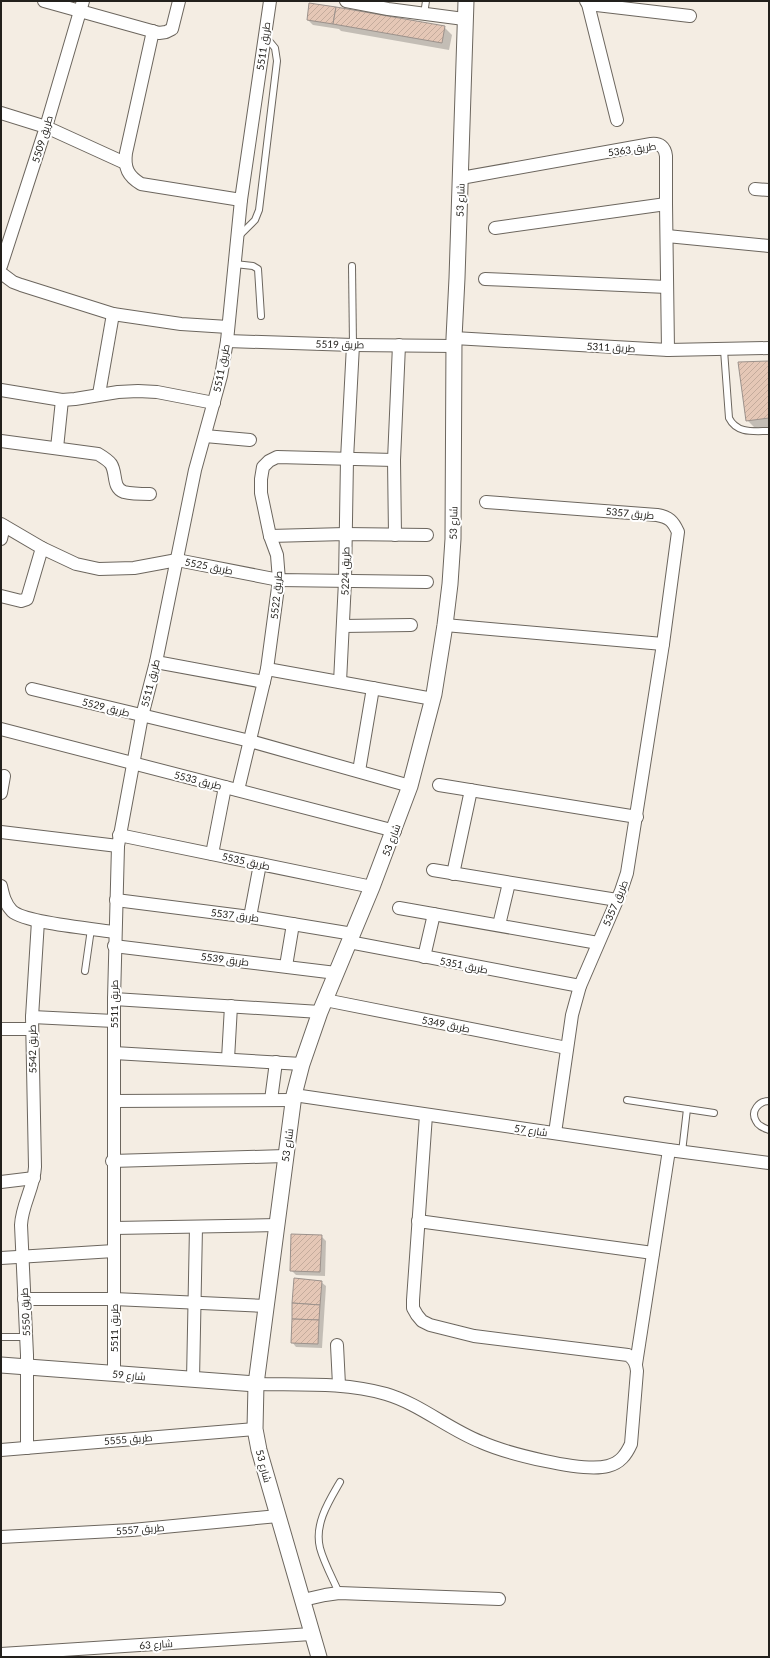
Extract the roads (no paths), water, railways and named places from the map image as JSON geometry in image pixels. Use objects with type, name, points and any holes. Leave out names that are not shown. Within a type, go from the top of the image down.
[{"type":"street","points":[[44,1],[81,6],[153,31],[166,32],[172,29],[179,1]]},
{"type":"street","name":"طريق 5511","points":[[114,1374],[114,1228],[112,1161],[114,1101],[114,946],[118,841],[142,716],[156,662],[195,470],[214,403],[227,341],[241,200],[270,1]]},
{"type":"street","points":[[346,1],[389,5],[424,14],[464,19]]},
{"type":"street","name":"شارع 53","points":[[319,1657],[259,1450],[255,1429],[256,1384],[294,1097],[302,1064],[322,1006],[395,831],[410,786],[433,699],[445,625],[453,539],[454,342],[464,19],[466,1]]},
{"type":"street","points":[[617,120],[587,3],[690,16]]},
{"type":"street","name":"طريق 5509","points":[[1,266],[46,127],[81,6]]},
{"type":"street","points":[[153,31],[129,138],[125,163],[128,172],[133,179],[141,184],[241,200]]},
{"type":"street","points":[[1,113],[46,127],[125,163]]},
{"type":"street","name":"طريق 5363","points":[[460,178],[657,143],[662,146],[666,150],[668,350]]},
{"type":"street","points":[[755,189],[769,190]]},
{"type":"street","points":[[495,228],[666,204]]},
{"type":"street","points":[[666,236],[769,246]]},
{"type":"street","points":[[1,273],[21,285],[113,314],[181,324],[228,327]]},
{"type":"street","points":[[485,279],[667,287]]},
{"type":"street","points":[[99,394],[113,314]]},
{"type":"street","name":"طريق 5519","points":[[227,341],[353,345],[400,345],[454,342]]},
{"type":"street","name":"طريق 5311","points":[[454,342],[668,350],[769,348]]},
{"type":"street","name":"طريق 5224","points":[[340,682],[345,581],[347,459],[353,345]]},
{"type":"street","points":[[395,535],[394,460],[400,345]]},
{"type":"street","points":[[1,390],[62,400],[81,399],[99,394],[138,391],[157,392],[214,403]]},
{"type":"street","points":[[57,448],[62,400]]},
{"type":"street","points":[[205,436],[250,440]]},
{"type":"street","points":[[1,441],[98,454],[111,464],[114,471],[116,485],[119,489],[124,492],[150,494]]},
{"type":"street","name":"طريق 5522","points":[[238,790],[267,669],[279,580],[277,555],[270,536],[262,493],[261,479],[263,467],[269,461],[277,457],[347,459]]},
{"type":"street","points":[[347,459],[394,460]]},
{"type":"street","name":"طريق 5357","points":[[486,502],[667,517],[674,523],[678,532],[663,644],[627,873],[580,986],[572,1015],[555,1133]]},
{"type":"street","points":[[1,539],[3,525]]},
{"type":"street","name":"طريق 5525","points":[[3,525],[42,548],[76,564],[99,569],[134,568],[176,560],[279,580],[427,582]]},
{"type":"street","points":[[270,536],[345,534],[427,535]]},
{"type":"street","points":[[1,596],[21,601],[28,599],[42,548]]},
{"type":"street","points":[[343,626],[411,625]]},
{"type":"street","points":[[445,625],[663,644]]},
{"type":"street","points":[[156,662],[264,682]]},
{"type":"street","points":[[267,669],[433,699]]},
{"type":"street","points":[[359,771],[374,688]]},
{"type":"street","name":"طريق 5529","points":[[32,689],[250,741],[410,786]]},
{"type":"street","name":"طريق 5533","points":[[1,729],[395,831]]},
{"type":"street","points":[[1,793],[4,776]]},
{"type":"street","points":[[439,785],[637,817]]},
{"type":"street","points":[[212,854],[225,787]]},
{"type":"street","points":[[453,874],[471,790]]},
{"type":"street","name":"طريق 5535","points":[[1,832],[118,841],[212,854],[372,887]]},
{"type":"street","points":[[250,917],[260,864]]},
{"type":"street","points":[[434,870],[617,900]]},
{"type":"street","points":[[499,926],[509,883]]},
{"type":"street","points":[[1,886],[3,896],[13,912],[21,916],[38,921],[115,932]]},
{"type":"street","name":"طريق 5537","points":[[116,900],[250,917],[293,924],[351,938]]},
{"type":"street","points":[[400,908],[598,943]]},
{"type":"street","points":[[424,957],[434,914]]},
{"type":"street","name":"طريق 5542","points":[[34,1178],[32,1023],[38,921]]},
{"type":"street","points":[[286,966],[293,924]]},
{"type":"street","name":"طريق 5351","points":[[351,938],[424,957],[580,986]]},
{"type":"street","name":"طريق 5539","points":[[114,946],[336,973]]},
{"type":"street","name":"طريق 5349","points":[[114,999],[231,1006],[322,1006],[567,1048]]},
{"type":"street","points":[[228,1059],[231,1006]]},
{"type":"street","points":[[1,1029],[32,1023],[114,1021]]},
{"type":"street","points":[[114,1053],[302,1064]]},
{"type":"street","points":[[271,1100],[276,1062]]},
{"type":"street","name":"شارع 57","points":[[114,1101],[271,1100],[294,1097],[769,1163]]},
{"type":"street","points":[[426,1115],[412,1300],[415,1312],[422,1321],[430,1325],[474,1336],[621,1353],[628,1355],[636,1364]]},
{"type":"street","points":[[256,1384],[339,1385],[370,1390],[405,1402],[480,1442],[507,1451],[563,1464],[591,1468],[608,1467],[618,1462],[626,1454],[632,1444],[637,1371],[636,1364],[669,1150]]},
{"type":"street","points":[[112,1161],[286,1156]]},
{"type":"street","points":[[1,1182],[34,1178]]},
{"type":"street","name":"طريق 5550","points":[[27,1448],[27,1367],[22,1256],[22,1213],[34,1178]]},
{"type":"street","points":[[418,1221],[653,1253]]},
{"type":"street","points":[[114,1228],[277,1225]]},
{"type":"street","points":[[192,1380],[196,1226]]},
{"type":"street","points":[[1,1258],[114,1252]]},
{"type":"street","points":[[24,1299],[114,1299],[267,1306]]},
{"type":"street","points":[[337,1345],[339,1385]]},
{"type":"street","name":"شارع 59","points":[[1,1365],[256,1384]]},
{"type":"street","name":"طريق 5555","points":[[1,1450],[255,1429]]},
{"type":"street","name":"طريق 5557","points":[[1,1537],[132,1530],[278,1516]]},
{"type":"street","points":[[303,1600],[324,1594],[339,1593],[499,1599]]},
{"type":"street","name":"شارع 63","points":[[1,1654],[312,1634]]},
{"type":"lane","points":[[424,14],[426,1]]},
{"type":"lane","points":[[237,237],[255,220],[259,210],[277,61],[275,48],[264,36]]},
{"type":"lane","points":[[235,264],[253,266],[258,269],[260,316]]},
{"type":"lane","points":[[352,266],[353,345]]},
{"type":"lane","points":[[724,350],[729,418],[732,424],[736,428],[742,430],[769,431]]},
{"type":"lane","points":[[85,971],[91,929]]},
{"type":"lane","points":[[627,1100],[714,1112]]},
{"type":"lane","points":[[769,1101],[761,1103],[757,1106],[754,1116],[759,1125],[769,1130]]},
{"type":"lane","points":[[682,1152],[687,1109]]},
{"type":"lane","points":[[1,1337],[26,1336]]},
{"type":"lane","points":[[339,1593],[320,1547],[320,1525],[326,1507],[340,1482]]}]
